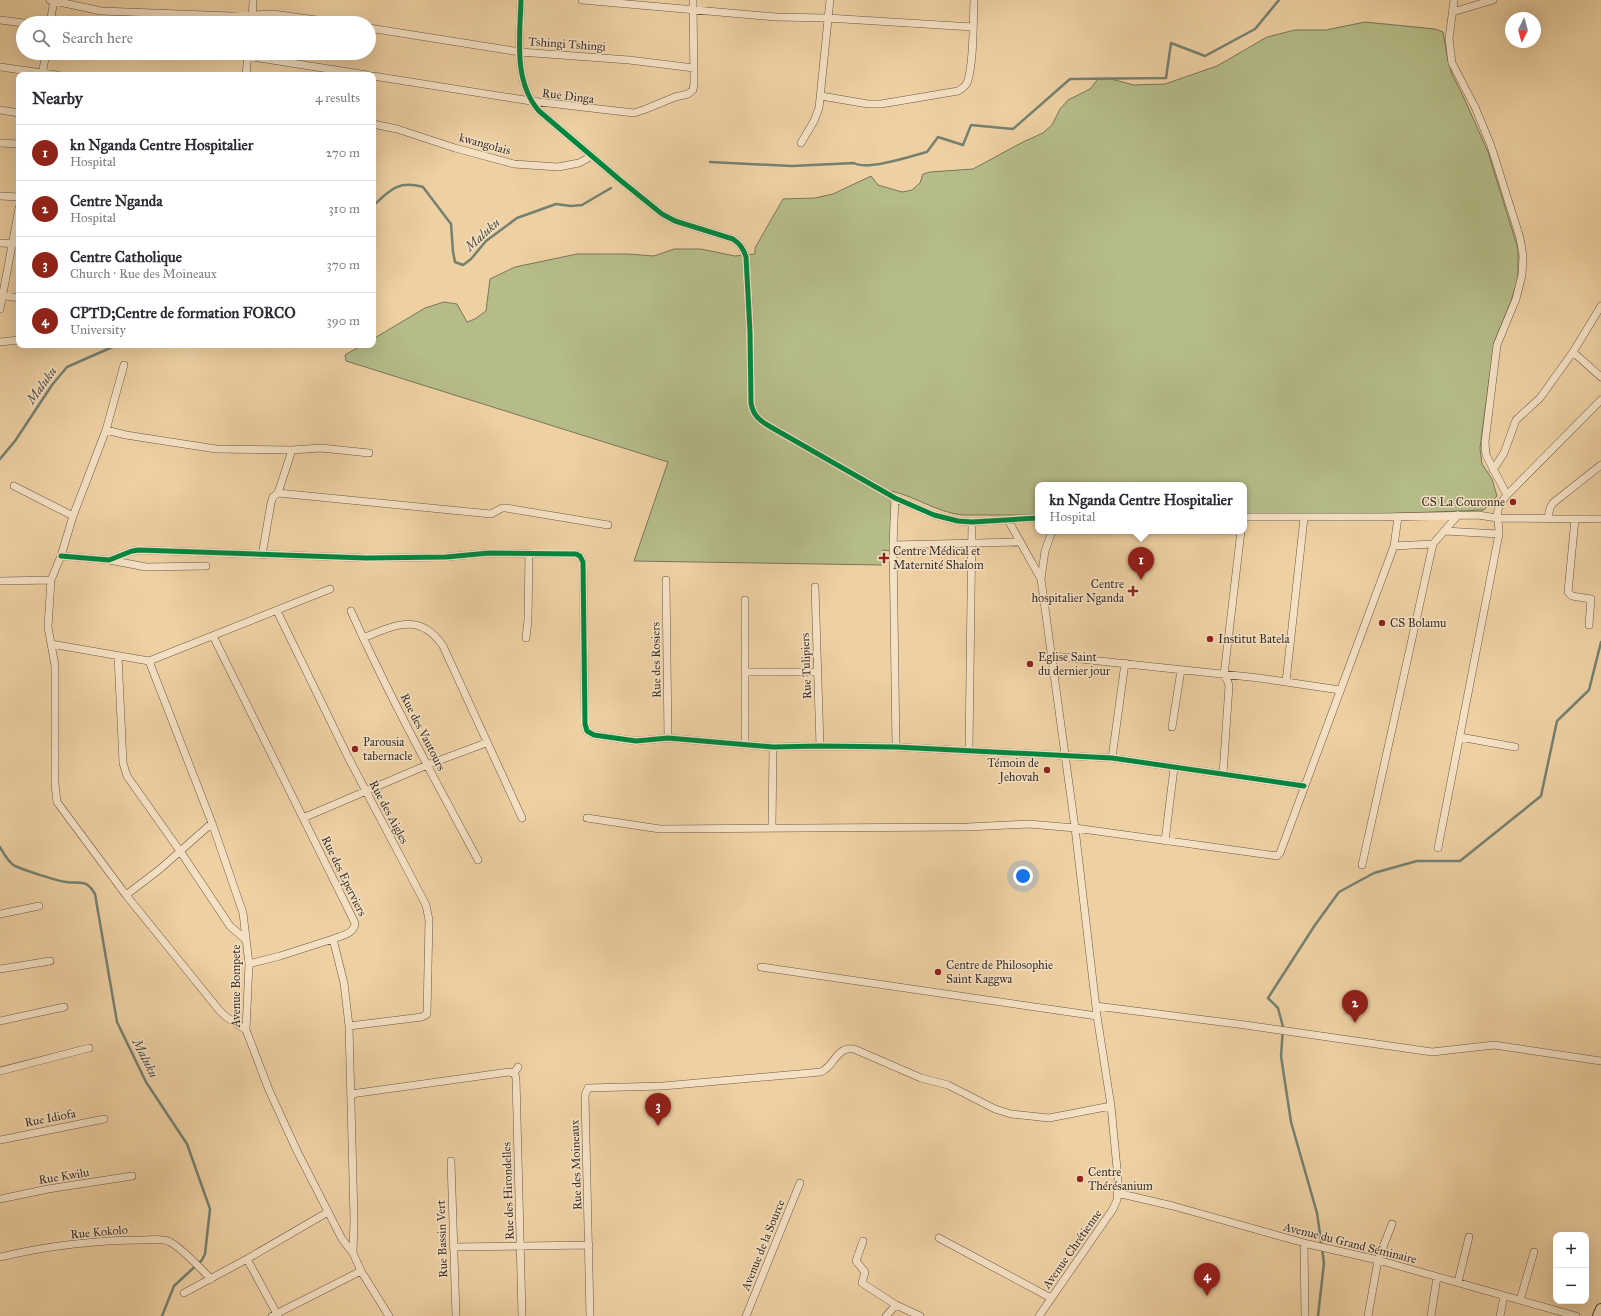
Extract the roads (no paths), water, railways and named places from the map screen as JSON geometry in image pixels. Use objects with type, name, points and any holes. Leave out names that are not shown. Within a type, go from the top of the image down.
[{"type":"street","points":[[51,16],[52,0],[101,11],[232,16],[273,14],[287,16]]},
{"type":"street","points":[[252,15],[253,0]]},
{"type":"street","points":[[521,0],[520,52],[523,80],[531,101],[551,122],[668,218],[727,236],[738,242],[744,249],[746,257],[750,332],[751,403],[752,410],[756,416],[769,426],[895,498],[934,515],[958,521],[972,522],[1035,518]]},
{"type":"street","points":[[582,0],[776,17],[827,18],[973,27]]},
{"type":"street","points":[[693,0],[694,68]]},
{"type":"street","points":[[801,143],[814,122],[821,96],[827,18],[830,0]]},
{"type":"street","points":[[821,96],[868,104],[881,104],[958,91],[967,84],[973,27],[974,0]]},
{"type":"street","points":[[1454,0],[1449,39],[1452,63],[1475,107],[1491,146],[1509,200],[1522,246],[1522,275],[1516,299],[1497,345],[1485,450],[1493,470],[1507,495]]},
{"type":"street","points":[[1453,12],[1493,0]]},
{"type":"street","points":[[0,20],[16,22]]},
{"type":"street","name":"Tshingi Tshingi","points":[[376,29],[520,52],[629,60],[694,68]]},
{"type":"street","points":[[42,72],[45,60]]},
{"type":"street","points":[[246,72],[247,60]]},
{"type":"street","points":[[282,60],[350,72]]},
{"type":"street","points":[[0,67],[30,72]]},
{"type":"street","name":"Rue Dinga","points":[[376,76],[531,101],[634,113],[675,97],[688,94],[693,90],[694,68]]},
{"type":"street","points":[[0,110],[16,113]]},
{"type":"street","name":"kwangolais","points":[[376,125],[397,129],[455,148],[514,164],[564,166],[579,163],[592,156]]},
{"type":"street","points":[[0,143],[16,144]]},
{"type":"street","points":[[0,196],[16,197]]},
{"type":"street","points":[[0,243],[16,244],[1,295],[0,308]]},
{"type":"street","points":[[1,295],[16,298]]},
{"type":"street","points":[[1493,470],[1504,453],[1516,420],[1540,398],[1573,352],[1601,306]]},
{"type":"street","points":[[0,342],[16,340]]},
{"type":"street","points":[[1573,352],[1601,378]]},
{"type":"street","points":[[124,365],[106,430],[73,516],[61,556],[51,580],[48,617],[49,636],[55,666],[55,793],[57,802],[126,895],[219,1010],[225,1016],[246,1030]]},
{"type":"street","points":[[1438,848],[1498,534],[1499,526],[1497,518],[1499,505],[1507,495],[1601,400]]},
{"type":"street","points":[[106,430],[207,448],[292,450],[321,448],[369,453]]},
{"type":"street","points":[[262,555],[271,503],[273,497],[278,493],[292,450]]},
{"type":"street","points":[[1548,518],[1550,508],[1553,503],[1601,465]]},
{"type":"street","points":[[14,486],[73,516]]},
{"type":"street","points":[[278,493],[492,514],[502,508],[506,508],[608,525]]},
{"type":"street","points":[[895,498],[893,545],[896,747]]},
{"type":"street","points":[[1362,865],[1433,544],[1458,515]]},
{"type":"street","points":[[1247,517],[1304,518],[1478,515],[1497,518],[1601,519]]},
{"type":"street","points":[[587,818],[660,829],[968,827],[1022,824],[1075,828],[1277,856],[1280,852],[1394,546],[1398,517]]},
{"type":"street","points":[[1286,682],[1304,518]]},
{"type":"street","points":[[1575,519],[1568,592],[1569,595],[1572,596],[1591,599],[1589,625]]},
{"type":"street","points":[[1008,520],[1041,579]]},
{"type":"street","points":[[969,750],[972,522]]},
{"type":"street","points":[[1444,531],[1498,534]]},
{"type":"street","points":[[1041,579],[1045,551],[1051,534]]},
{"type":"street","points":[[1223,774],[1229,686],[1224,675],[1241,534]]},
{"type":"street","points":[[893,545],[1019,542]]},
{"type":"street","points":[[1394,546],[1433,544]]},
{"type":"street","points":[[109,560],[132,551],[139,550],[366,558],[424,558],[489,553],[576,554],[582,558],[585,724],[586,731],[594,735],[636,741],[668,738],[772,747],[896,747],[1112,758],[1304,786]]},
{"type":"street","points":[[526,638],[528,620],[529,553]]},
{"type":"street","points":[[61,556],[109,560],[146,567],[206,566]]},
{"type":"street","name":"Avenue Chrétienne","points":[[1039,1316],[1107,1218],[1117,1200],[1118,1179],[1111,1106],[1097,1016],[1075,828],[1041,579]]},
{"type":"street","points":[[1,580],[51,580]]},
{"type":"street","name":"Rue des Rosiers","points":[[666,580],[668,738]]},
{"type":"street","name":"Rue Tulipiers","points":[[815,587],[820,746]]},
{"type":"street","points":[[51,644],[149,662],[330,589]]},
{"type":"street","points":[[745,600],[745,745]]},
{"type":"street","name":"Rue des Aigles","points":[[277,611],[366,792],[428,911],[427,1012],[425,1016],[349,1026]]},
{"type":"street","name":"Rue des Vautours","points":[[351,611],[427,765],[478,860]]},
{"type":"street","points":[[363,638],[392,626],[403,624],[416,625],[427,629],[436,635],[443,646],[486,743],[522,818]]},
{"type":"street","name":"Rue des Eperviers","points":[[213,636],[355,923],[355,928],[352,932],[333,939]]},
{"type":"street","points":[[118,656],[124,769],[127,776],[180,851],[230,926],[246,940]]},
{"type":"street","points":[[1052,656],[1286,682],[1340,690]]},
{"type":"street","name":"Avenue Bompete","points":[[149,662],[212,823],[243,914],[249,964],[246,1030],[269,1090],[297,1151],[345,1244],[353,1253],[361,1271],[389,1316]]},
{"type":"street","points":[[1112,758],[1125,663]]},
{"type":"street","points":[[1172,727],[1181,670]]},
{"type":"street","points":[[745,672],[817,672]]},
{"type":"street","points":[[1460,737],[1515,746]]},
{"type":"street","points":[[303,818],[427,765],[486,743]]},
{"type":"street","points":[[772,747],[772,828]]},
{"type":"street","points":[[1165,841],[1174,768]]},
{"type":"street","points":[[126,895],[160,869],[212,823]]},
{"type":"street","points":[[0,914],[39,906]]},
{"type":"street","points":[[249,964],[333,939],[344,983],[349,1026],[354,1219],[353,1253]]},
{"type":"street","points":[[0,969],[50,961]]},
{"type":"street","points":[[761,967],[1097,1016]]},
{"type":"street","points":[[1096,1006],[1432,1052],[1494,1045],[1601,1061]]},
{"type":"street","points":[[0,1021],[64,1007]]},
{"type":"street","points":[[0,1071],[89,1048]]},
{"type":"street","name":"Rue des Moineaux","points":[[590,1316],[585,1095],[588,1088],[663,1086],[821,1072],[826,1069],[842,1050],[848,1048],[854,1049],[921,1078],[948,1085],[995,1109],[1011,1114],[1025,1117],[1049,1118],[1111,1106]]},
{"type":"street","name":"Rue des Hirondelles","points":[[351,1094],[516,1070],[522,1316]]},
{"type":"street","name":"Rue Idiofa","points":[[0,1140],[104,1119]]},
{"type":"street","name":"Rue Bassin Vert","points":[[451,1161],[456,1316]]},
{"type":"street","name":"Rue Kwilu","points":[[0,1199],[42,1190],[132,1176]]},
{"type":"street","name":"Avenue de la Source","points":[[746,1316],[800,1183]]},
{"type":"street","name":"Avenue du Grand Séminaire","points":[[1117,1193],[1173,1206],[1306,1243],[1378,1260],[1576,1316]]},
{"type":"street","points":[[184,1294],[328,1212]]},
{"type":"street","points":[[1368,1316],[1378,1260],[1392,1224]]},
{"type":"street","points":[[1458,1282],[1469,1237]]},
{"type":"street","points":[[939,1238],[1051,1298]]},
{"type":"street","name":"Rue Kokolo","points":[[0,1257],[22,1252],[104,1240],[160,1240],[170,1242],[211,1279]]},
{"type":"street","points":[[863,1241],[856,1259],[856,1263],[865,1272],[862,1283],[896,1304],[920,1316]]},
{"type":"street","points":[[1305,1316],[1306,1243]]},
{"type":"street","points":[[454,1246],[589,1245]]},
{"type":"street","points":[[1520,1300],[1534,1252]]},
{"type":"street","points":[[247,1259],[276,1315],[361,1271]]},
{"type":"street","points":[[1431,1316],[1437,1277]]},
{"type":"street","points":[[1500,1316],[1504,1296]]},
{"type":"street","points":[[886,1316],[896,1304]]},
{"type":"street","points":[[1598,1316],[1601,1310]]},
{"type":"waterway","points":[[710,162],[792,166],[854,163],[869,165],[890,162],[927,152],[938,137],[963,145],[971,125],[1013,129],[1070,79],[1166,78],[1171,43],[1205,56],[1255,29],[1279,0]]},
{"type":"waterway","name":"Maluku","points":[[376,203],[384,195],[395,188],[407,185],[423,187],[451,224],[455,262],[463,265],[471,259],[486,241],[517,218],[556,204],[571,206],[582,205],[611,188]]},
{"type":"waterway","name":"Maluku","points":[[0,459],[15,441],[52,385],[67,367],[110,348]]},
{"type":"waterway","points":[[1318,1316],[1324,1263],[1317,1213],[1291,1122],[1281,1056],[1283,1027],[1278,1008],[1268,998],[1315,925],[1339,892],[1374,873],[1417,861],[1460,861],[1541,796],[1557,721],[1589,690],[1601,642]]},
{"type":"waterway","name":"Maluku","points":[[0,847],[8,860],[15,866],[56,880],[86,884],[95,894],[117,1022],[146,1082],[187,1144],[210,1209],[205,1254],[202,1260],[174,1286],[162,1316]]},
{"type":"place","name":"CS La Couronne","points":[[1513,502]]},
{"type":"place","name":"Centre Médical et Maternité Shalom","points":[[884,558]]},
{"type":"place","name":"kn Nganda Centre Hospitalier","points":[[1141,580]]},
{"type":"place","name":"Centre hospitalier Nganda","points":[[1133,591]]},
{"type":"place","name":"CS Bolamu","points":[[1382,623]]},
{"type":"place","name":"Institut Batela","points":[[1210,639]]},
{"type":"place","name":"Eglise Saint du dernier jour","points":[[1030,664]]},
{"type":"place","name":"Parousia tabernacle","points":[[355,749]]},
{"type":"place","name":"Témoin de Jehovah","points":[[1047,770]]},
{"type":"place","name":"Centre de Philosophie Saint Kaggwa","points":[[938,972]]},
{"type":"place","name":"Centre Nganda","points":[[1355,1023]]},
{"type":"place","name":"Centre Catholique","points":[[658,1126]]},
{"type":"place","name":"Centre Thérésanium","points":[[1080,1179]]},
{"type":"place","name":"CPTD;Centre de formation FORCO","points":[[1207,1296]]}]
